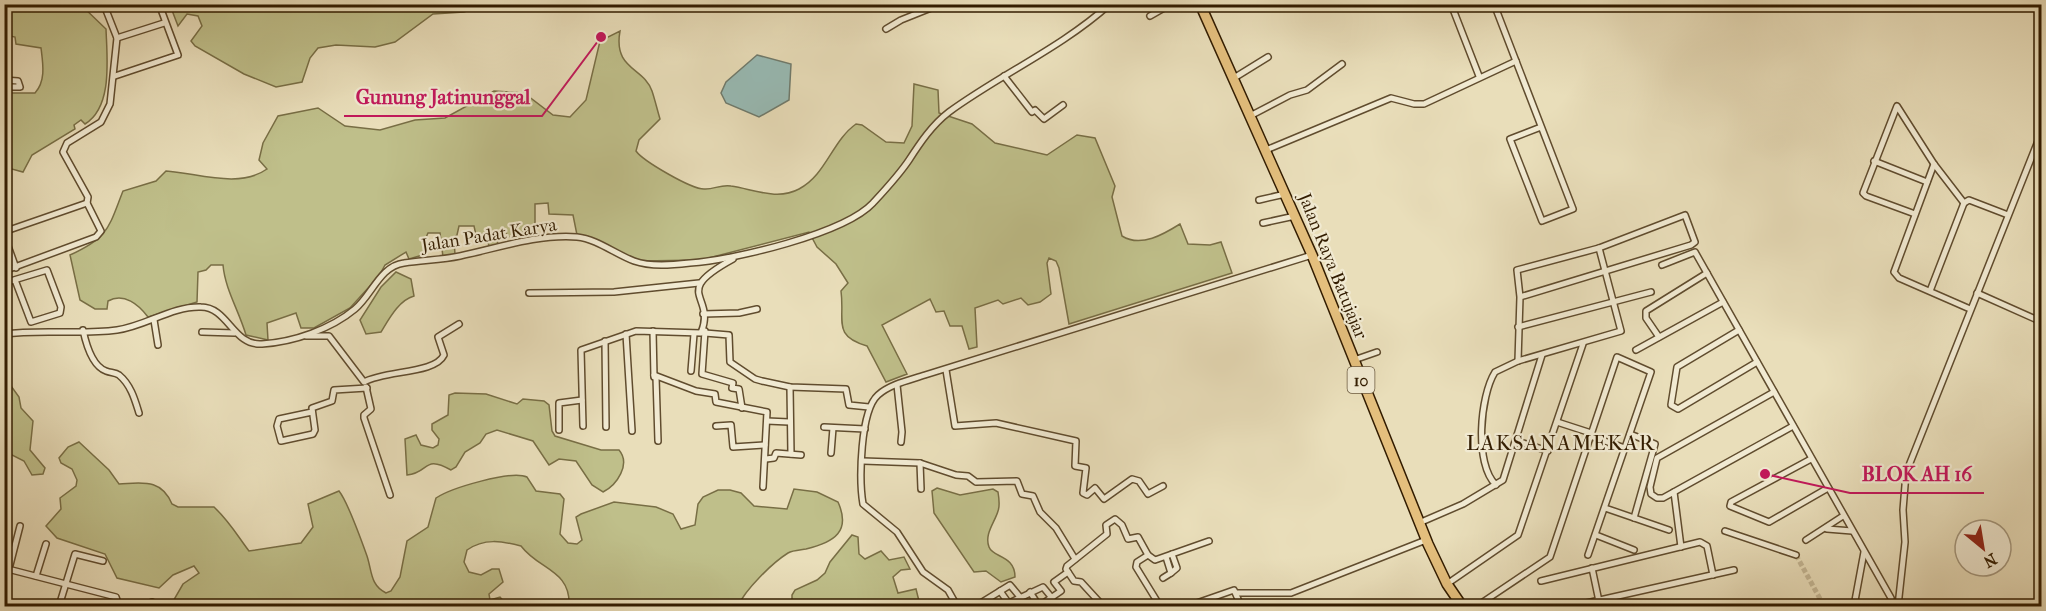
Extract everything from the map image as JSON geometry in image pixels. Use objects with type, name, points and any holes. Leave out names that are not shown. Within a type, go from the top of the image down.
[{"type":"highway","name":"Jalan Raya Batujajar","points":[[1200,4],[1312,255],[1426,540],[1447,584],[1462,606]]},
{"type":"street","points":[[4,271],[100,234],[102,228],[87,203],[88,197],[63,152],[67,143],[101,122],[110,104],[115,76],[117,38],[106,10],[109,4]]},
{"type":"street","points":[[115,76],[178,55],[164,23],[159,4]]},
{"type":"street","points":[[886,29],[901,20],[941,4]]},
{"type":"street","name":"Jalan Padat Karya","points":[[4,334],[39,330],[115,330],[183,310],[204,307],[220,316],[247,343],[253,344],[298,336],[324,328],[353,310],[384,273],[402,263],[429,261],[518,242],[570,237],[591,241],[638,262],[691,263],[737,256],[798,240],[862,212],[900,172],[934,125],[950,111],[1074,34],[1110,4]]},
{"type":"street","points":[[1150,15],[1171,4]]},
{"type":"street","points":[[1451,4],[1479,76]]},
{"type":"street","points":[[1494,4],[1573,209],[1542,221],[1510,139],[1540,127]]},
{"type":"street","points":[[117,38],[164,23]]},
{"type":"street","points":[[1234,78],[1268,57]]},
{"type":"street","points":[[1266,150],[1391,98],[1424,104],[1479,76],[1516,61]]},
{"type":"street","points":[[1250,116],[1313,87],[1342,64]]},
{"type":"street","points":[[1004,76],[1032,112],[1035,110],[1044,119],[1063,105]]},
{"type":"street","points":[[4,80],[18,81],[20,87],[4,87]]},
{"type":"street","points":[[1915,214],[1864,195],[1863,189],[1898,106],[1934,164],[1964,203]]},
{"type":"street","points":[[1898,606],[1905,542],[1903,510],[1906,473],[2042,131]]},
{"type":"street","points":[[1874,161],[1928,182]]},
{"type":"street","points":[[1934,164],[1894,272],[1899,278],[1970,309]]},
{"type":"street","points":[[1258,200],[1285,194]]},
{"type":"street","points":[[1930,291],[1964,203],[1969,200],[2008,215]]},
{"type":"street","points":[[16,268],[4,234],[9,230],[87,203]]},
{"type":"street","points":[[1518,361],[1520,297],[1517,270],[1599,248],[1685,215],[1695,242],[1606,272],[1520,297]]},
{"type":"street","points":[[1263,223],[1295,216]]},
{"type":"street","points":[[1496,485],[1488,476],[1482,449],[1485,405],[1493,374],[1518,361],[1583,344],[1621,331],[1599,248]]},
{"type":"street","points":[[1662,264],[1694,251],[1891,598]]},
{"type":"street","points":[[957,606],[948,590],[923,572],[897,532],[864,506],[861,489],[865,429],[869,407],[878,395],[897,385],[1312,255]]},
{"type":"street","points":[[529,293],[614,292],[699,283],[711,272],[737,256]]},
{"type":"street","points":[[4,283],[47,270],[61,307],[60,313],[32,322],[15,280]]},
{"type":"street","points":[[1659,337],[1646,318],[1646,311],[1707,273]]},
{"type":"street","points":[[699,283],[698,292],[705,333],[702,374],[733,383],[732,388],[739,389],[742,408]]},
{"type":"street","points":[[1518,327],[1651,292]]},
{"type":"street","points":[[1977,293],[2042,322]]},
{"type":"street","points":[[1636,350],[1723,302]]},
{"type":"street","points":[[703,314],[739,313],[757,309]]},
{"type":"street","points":[[154,320],[158,345]]},
{"type":"street","points":[[583,426],[581,350],[626,334],[653,331],[694,334],[702,332],[704,323]]},
{"type":"street","points":[[312,412],[279,419],[277,426],[281,441],[313,434],[315,430],[312,412],[314,407],[332,401],[334,390],[366,385],[382,374],[435,366],[444,355],[438,337],[459,324]]},
{"type":"street","points":[[83,330],[86,344],[96,363],[103,370],[120,376],[132,393],[139,413]]},
{"type":"street","points":[[1739,330],[1677,367],[1671,405],[1678,409],[1757,362]]},
{"type":"street","points":[[653,331],[658,441]]},
{"type":"street","points":[[202,332],[235,333]]},
{"type":"street","points":[[705,333],[729,335],[730,362],[755,380],[790,387],[846,389],[850,406],[869,407]]},
{"type":"street","points":[[626,334],[632,431]]},
{"type":"street","points":[[691,371],[694,334]]},
{"type":"street","points":[[298,336],[328,336],[366,385],[370,409],[364,418],[390,495]]},
{"type":"street","points":[[604,341],[606,427]]},
{"type":"street","points":[[1447,584],[1517,536],[1583,344]]},
{"type":"street","points":[[1354,360],[1377,352]]},
{"type":"street","points":[[1419,523],[1503,480],[1542,355]]},
{"type":"street","points":[[1476,606],[1550,557],[1617,357],[1651,372],[1588,555]]},
{"type":"street","points":[[946,370],[954,426],[996,423],[1014,429],[1076,441],[1075,466],[1086,468],[1083,493],[1087,495],[1095,488],[1104,499],[1132,479],[1139,481],[1148,494],[1163,486]]},
{"type":"street","points":[[654,393],[655,376]]},
{"type":"street","points":[[655,376],[715,394],[716,402],[767,412],[763,487]]},
{"type":"street","points":[[897,385],[901,442]]},
{"type":"street","points":[[790,387],[791,454]]},
{"type":"street","points":[[1774,392],[1657,458],[1650,487],[1651,494],[1661,499],[1793,426]]},
{"type":"street","points":[[559,430],[559,403],[582,400]]},
{"type":"street","points":[[767,421],[789,422]]},
{"type":"street","points":[[1557,422],[1625,448]]},
{"type":"street","points":[[716,426],[730,425],[733,447],[765,445]]},
{"type":"street","points":[[824,427],[865,429]]},
{"type":"street","points":[[831,453],[833,428]]},
{"type":"street","points":[[1630,434],[1655,444],[1634,518]]},
{"type":"street","points":[[1517,441],[1548,450]]},
{"type":"street","points":[[765,459],[774,458],[776,453],[801,455]]},
{"type":"street","points":[[1811,459],[1731,502],[1730,506],[1769,522],[1828,488]]},
{"type":"street","points":[[863,461],[920,463],[956,475],[968,476],[972,482],[1017,480],[1022,494],[1033,496],[1046,519],[1056,528],[1074,559]]},
{"type":"street","points":[[920,463],[921,489]]},
{"type":"street","points":[[1674,492],[1681,547]]},
{"type":"street","points":[[1605,508],[1670,530]]},
{"type":"street","points":[[1806,540],[1827,529],[1843,516]]},
{"type":"street","points":[[1103,606],[1081,582],[1074,581],[1066,567],[1107,534],[1107,524],[1115,519],[1122,525],[1128,539],[1138,537],[1148,555],[1155,561],[1209,541]]},
{"type":"street","points":[[20,526],[7,569],[116,597],[119,606]]},
{"type":"street","points":[[1827,529],[1852,531]]},
{"type":"street","points":[[1725,531],[1796,555]]},
{"type":"street","points":[[1596,535],[1634,550]]},
{"type":"street","points":[[1188,606],[1233,590],[1236,593],[1291,593],[1426,540]]},
{"type":"street","points":[[1541,580],[1700,542],[1706,544],[1713,574]]},
{"type":"street","points":[[36,576],[46,544]]},
{"type":"street","points":[[1854,606],[1864,552]]},
{"type":"street","points":[[59,606],[75,554],[104,561]]},
{"type":"street","points":[[1148,555],[1137,562],[1136,567],[1160,606]]},
{"type":"street","points":[[1163,578],[1171,573],[1169,555]]},
{"type":"street","points":[[1592,568],[1600,606]]},
{"type":"street","points":[[1573,606],[1734,570]]},
{"type":"street","points":[[1030,592],[1039,606],[1061,591],[1054,582],[1068,572]]},
{"type":"street","points":[[976,606],[1010,585],[1020,597]]},
{"type":"street","points":[[1000,591],[1010,605],[1020,597],[1044,587],[1052,598]]},
{"type":"street","points":[[1236,593],[1241,606]]},
{"type":"street","points":[[4,602],[23,606]]},
{"type":"street","points":[[1712,606],[1721,606]]},
{"type":"green space","points":[[5,4],[81,5],[106,29],[107,67],[104,94],[94,116],[85,124],[81,120],[74,125],[75,129],[32,155],[23,172],[12,169],[5,175],[5,93],[35,93],[41,83],[43,66],[41,48],[16,44],[15,37],[6,35]]},
{"type":"green space","points":[[170,4],[485,5],[464,12],[433,14],[395,42],[375,47],[336,45],[318,48],[310,58],[302,82],[276,87],[244,74],[195,46],[191,41],[202,26],[198,16],[187,14],[178,26]]},
{"type":"green space","points":[[620,31],[621,53],[630,67],[648,83],[660,119],[639,140],[636,151],[657,167],[698,188],[711,189],[727,186],[774,194],[799,189],[816,175],[841,139],[856,124],[862,125],[886,142],[904,143],[912,126],[914,84],[938,90],[939,113],[972,124],[995,143],[1047,155],[1077,135],[1095,138],[1115,186],[1112,197],[1122,236],[1137,241],[1144,240],[1160,235],[1180,224],[1188,244],[1210,245],[1221,242],[1232,273],[1069,324],[1059,268],[1056,261],[1049,258],[1047,263],[1051,294],[1040,302],[1028,305],[1021,298],[1003,304],[998,300],[975,308],[977,347],[969,349],[962,326],[950,326],[944,311],[936,312],[930,299],[882,325],[907,374],[886,382],[867,346],[856,342],[844,332],[841,291],[848,283],[836,264],[817,247],[809,232],[701,260],[641,261],[577,235],[573,215],[549,214],[548,203],[535,204],[535,227],[524,229],[522,234],[508,237],[505,230],[496,232],[498,245],[490,247],[483,234],[476,235],[474,226],[459,226],[457,235],[454,237],[455,255],[443,257],[440,233],[428,233],[424,242],[426,254],[409,259],[406,252],[385,265],[379,276],[350,308],[314,328],[301,328],[296,313],[267,323],[268,340],[246,335],[226,283],[223,265],[211,265],[206,270],[198,272],[197,302],[148,317],[136,304],[125,299],[108,301],[107,309],[95,309],[80,300],[70,255],[93,243],[106,230],[123,191],[156,181],[166,171],[231,179],[256,175],[267,169],[259,160],[263,143],[278,116],[318,108],[345,126],[380,130],[415,120],[445,118],[494,91],[524,93],[553,115],[570,117],[586,100],[600,41]]},
{"type":"green space","points":[[396,272],[411,279],[414,296],[399,306],[381,332],[366,334],[360,320],[381,287]]},
{"type":"green space","points":[[4,371],[9,374],[6,379],[19,397],[21,408],[33,421],[30,450],[45,468],[43,474],[32,475],[24,461],[8,453],[5,446]]},
{"type":"green space","points":[[455,393],[486,394],[517,404],[523,399],[544,401],[549,405],[552,431],[555,436],[601,450],[619,450],[624,461],[621,474],[603,492],[592,485],[576,461],[559,459],[549,465],[533,441],[497,430],[486,434],[480,443],[465,452],[456,467],[451,470],[431,464],[414,474],[407,475],[405,439],[416,435],[421,445],[433,448],[438,445],[439,439],[432,430],[432,424],[448,415],[449,395]]},
{"type":"green space","points":[[79,442],[109,470],[119,484],[143,483],[156,486],[168,496],[172,504],[178,507],[214,507],[249,551],[301,543],[313,527],[308,504],[339,491],[358,532],[374,582],[386,593],[391,591],[400,577],[407,541],[428,527],[436,498],[467,485],[495,478],[519,475],[527,477],[536,491],[560,494],[564,499],[560,534],[568,543],[577,544],[582,540],[576,517],[614,502],[656,507],[673,514],[681,529],[695,525],[698,504],[703,497],[718,490],[741,493],[754,506],[787,509],[794,489],[817,492],[838,502],[843,521],[838,534],[832,539],[816,546],[790,552],[774,563],[753,585],[738,606],[569,606],[565,585],[521,546],[487,542],[467,550],[464,562],[469,572],[481,575],[492,569],[499,569],[503,582],[489,594],[490,600],[500,597],[508,606],[173,606],[172,603],[183,584],[199,573],[194,566],[173,575],[159,588],[117,578],[105,554],[57,538],[46,526],[61,509],[60,498],[76,486],[77,480],[72,469],[61,463],[59,458],[68,447]]},
{"type":"green space","points":[[937,488],[960,495],[993,489],[998,492],[999,509],[989,533],[989,547],[991,551],[1008,561],[1014,570],[1015,577],[1001,582],[986,571],[974,572],[934,513],[932,491]]},
{"type":"green space","points":[[852,535],[858,537],[859,554],[865,559],[881,551],[889,560],[904,557],[910,569],[901,570],[893,577],[898,593],[916,589],[919,601],[911,606],[792,606],[792,595],[795,590],[817,580],[825,573],[830,562]]},
{"type":"water","points":[[757,55],[791,64],[789,100],[759,117],[726,103],[721,93],[726,82]]},
{"type":"tunnel","points":[[1796,555],[1824,606]]},
{"type":"place","name":"Gunung Jatinunggal","points":[[601,37]]},
{"type":"place","name":"BLOK AH 16","points":[[1765,474]]},
{"type":"district","name":"LAKSANAMEKAR","points":[[1561,443]]}]
